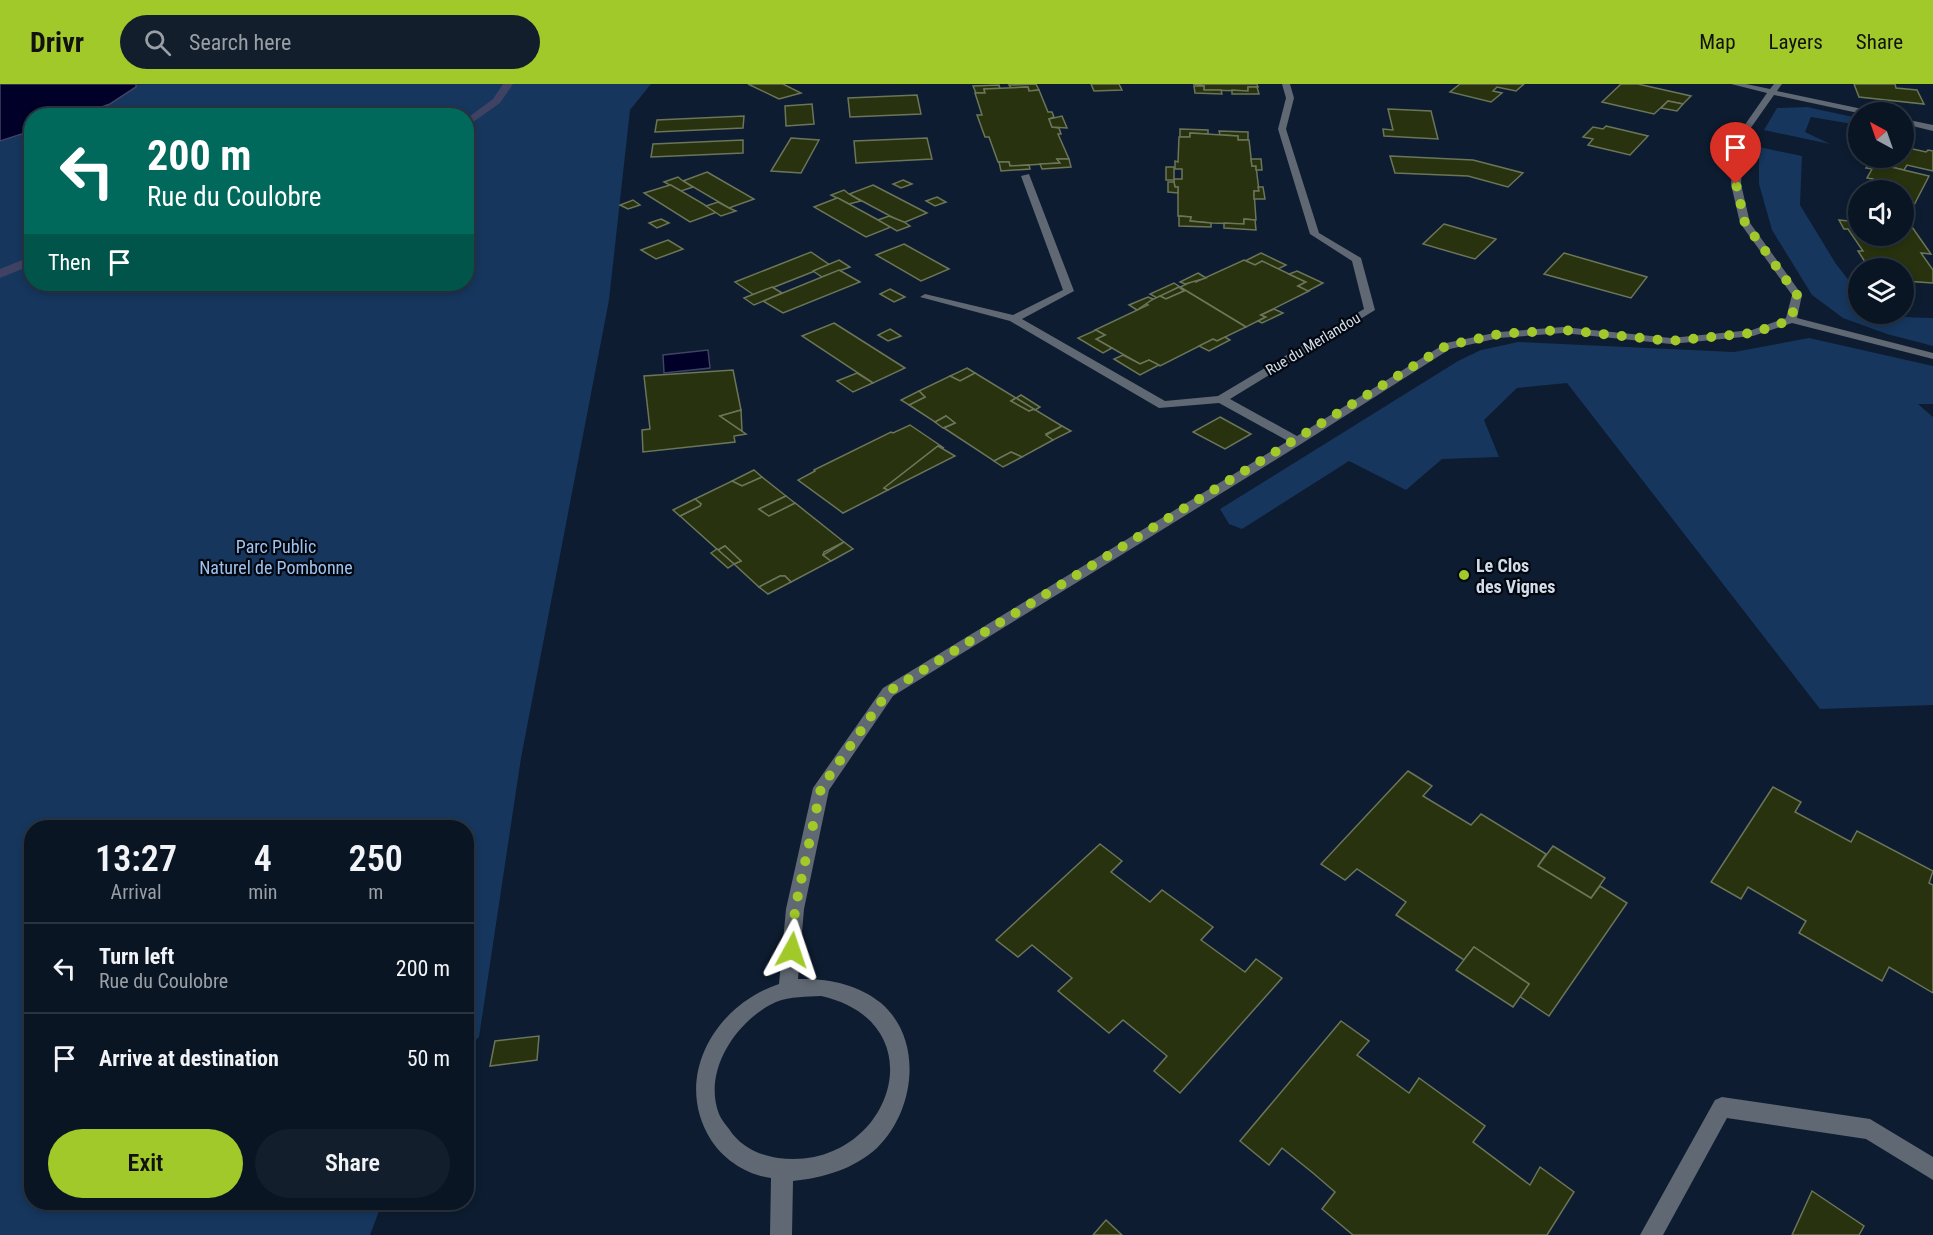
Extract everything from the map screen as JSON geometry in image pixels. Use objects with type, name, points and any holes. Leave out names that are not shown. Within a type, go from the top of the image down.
[{"type":"street","name":"Rue du Merlandou","points":[[925,297],[1014,319],[1163,405],[1221,399],[1370,310],[1356,260],[1315,234],[1282,129],[1290,98],[1286,84]]},
{"type":"street","points":[[1735,84],[1775,88],[1848,108]]},
{"type":"street","points":[[1775,88],[1758,108],[1739,139],[1736,184],[1745,223],[1797,295],[1791,320]]},
{"type":"street","points":[[1914,124],[1933,128]]},
{"type":"street","points":[[1014,319],[1069,291],[1026,176]]},
{"type":"street","points":[[788,990],[795,909],[821,788],[888,692],[1297,441],[1446,346],[1499,334],[1563,330],[1671,341],[1753,333],[1791,320],[1933,356]]},
{"type":"street","points":[[1221,399],[1297,441]]},
{"type":"street","points":[[821,987],[849,994],[873,1008],[890,1029],[900,1054],[900,1082],[892,1111],[874,1137],[849,1157],[818,1169],[782,1172],[749,1162],[723,1142],[708,1114],[705,1082],[714,1050],[732,1022],[759,1002],[788,990],[821,987]]},
{"type":"street","points":[[1651,1235],[1722,1107],[1870,1129],[1933,1170]]},
{"type":"street","points":[[781,1235],[782,1172]]},
{"type":"green space","name":"Parc Public Naturel de Pombonne","points":[[0,84],[651,84],[630,110],[609,300],[521,758],[479,1037],[474,1042],[474,820],[24,820],[24,1210],[379,1210],[370,1235],[0,1235]]},
{"type":"green space","points":[[1807,107],[1848,116],[1848,123],[1811,117],[1805,132],[1830,144],[1764,130],[1777,108]]},
{"type":"green space","points":[[1759,147],[1802,156],[1800,205],[1848,279],[1848,320],[1812,295],[1772,230],[1759,184]]},
{"type":"green space","points":[[1914,317],[1933,318],[1933,346],[1860,324],[1914,324]]},
{"type":"green space","points":[[1809,338],[1933,366],[1933,404],[1918,404],[1933,417],[1933,705],[1820,709],[1567,383],[1517,388],[1484,420],[1499,457],[1442,459],[1406,490],[1349,461],[1242,529],[1229,524],[1220,509],[1458,361],[1481,350],[1518,342],[1734,352]]},
{"type":"shaded area","points":[[0,84],[136,84],[136,87],[110,104],[99,108],[24,108],[24,133],[0,141]]},
{"type":"shaded area","points":[[708,350],[710,368],[664,373],[663,355]]},
{"type":"building","points":[[748,84],[783,84],[801,93],[779,99]]},
{"type":"building","points":[[1036,84],[1039,90],[1029,91],[1028,87],[1011,88],[1009,85]]},
{"type":"building","points":[[1091,84],[1119,84],[1122,90],[1094,91]]},
{"type":"building","points":[[1193,84],[1257,84],[1258,87],[1248,87],[1248,91],[1204,90],[1204,86]]},
{"type":"building","points":[[1460,84],[1524,84],[1516,91],[1497,87],[1493,91],[1502,93],[1491,102],[1450,92]]},
{"type":"building","points":[[1621,84],[1638,84],[1691,96],[1683,104],[1668,101],[1654,114],[1602,102]]},
{"type":"building","points":[[1854,84],[1895,84],[1896,88],[1917,90],[1924,104],[1914,102],[1859,97]]},
{"type":"building","points":[[999,85],[1000,89],[984,89],[985,93],[976,93],[973,86]]},
{"type":"building","points":[[1194,86],[1204,86],[1204,90],[1221,90],[1222,94],[1195,93]]},
{"type":"building","points":[[1028,87],[1029,91],[1039,90],[1048,112],[1052,112],[1054,117],[1049,119],[1052,127],[1059,128],[1061,134],[1058,134],[1069,159],[1057,159],[1060,163],[1010,166],[1009,162],[998,162],[989,137],[985,137],[977,115],[982,115],[975,93],[985,93],[984,89]]},
{"type":"building","points":[[1248,87],[1257,87],[1259,94],[1232,94],[1232,90],[1248,91]]},
{"type":"building","points":[[917,95],[921,114],[850,117],[848,98]]},
{"type":"building","points":[[1668,101],[1683,104],[1677,111],[1661,108]]},
{"type":"building","points":[[812,104],[814,124],[786,126],[785,106]]},
{"type":"building","points":[[1388,109],[1431,111],[1438,139],[1384,136],[1383,129],[1393,130]]},
{"type":"building","points":[[744,116],[743,128],[655,132],[657,120]]},
{"type":"building","points":[[1062,116],[1067,128],[1052,127],[1049,119]]},
{"type":"building","points":[[1606,126],[1648,136],[1630,155],[1588,145],[1593,139],[1583,137],[1593,127],[1603,129]]},
{"type":"building","points":[[1180,129],[1208,130],[1208,134],[1190,133],[1190,137],[1180,137]]},
{"type":"building","points":[[1219,131],[1248,132],[1248,140],[1238,140],[1238,136],[1220,135]]},
{"type":"building","points":[[1190,133],[1238,136],[1238,140],[1249,140],[1252,166],[1256,166],[1259,191],[1254,191],[1256,220],[1244,219],[1244,224],[1211,223],[1190,221],[1191,217],[1178,216],[1178,187],[1175,187],[1174,179],[1182,179],[1182,169],[1175,169],[1175,161],[1178,162],[1179,137],[1190,137]]},
{"type":"building","points":[[791,138],[819,140],[801,173],[771,171]]},
{"type":"building","points":[[927,138],[932,159],[856,163],[854,141]]},
{"type":"building","points":[[743,140],[743,153],[651,157],[653,144]]},
{"type":"building","points":[[1914,149],[1933,151],[1933,171],[1914,167]]},
{"type":"building","points":[[1390,156],[1473,160],[1523,173],[1508,187],[1468,176],[1395,173]]},
{"type":"building","points":[[1057,159],[1069,159],[1071,167],[1042,169],[1040,164],[1060,163]]},
{"type":"building","points":[[1251,159],[1261,159],[1262,170],[1256,170],[1256,166],[1252,166]]},
{"type":"building","points":[[999,162],[1009,162],[1010,166],[1029,165],[1030,169],[1001,171]]},
{"type":"building","points":[[1166,167],[1174,167],[1174,180],[1166,180]]},
{"type":"building","points":[[1866,168],[1895,168],[1929,176],[1914,205],[1914,180],[1872,180],[1867,178],[1872,169]]},
{"type":"building","points":[[707,172],[754,199],[729,208],[683,181]]},
{"type":"building","points":[[678,177],[693,187],[681,191],[664,182]]},
{"type":"building","points":[[903,180],[912,184],[901,188],[893,184]]},
{"type":"building","points":[[1168,182],[1174,182],[1175,187],[1178,187],[1178,193],[1168,192]]},
{"type":"building","points":[[671,185],[717,212],[690,222],[644,193]]},
{"type":"building","points":[[873,185],[927,213],[903,223],[849,194]]},
{"type":"building","points":[[1258,187],[1263,187],[1265,199],[1254,199],[1254,191],[1259,191]]},
{"type":"building","points":[[844,190],[861,201],[849,204],[831,195]]},
{"type":"building","points":[[937,197],[946,202],[935,206],[926,201]]},
{"type":"building","points":[[838,198],[891,227],[866,237],[814,207]]},
{"type":"building","points":[[633,200],[640,205],[628,209],[620,205]]},
{"type":"building","points":[[718,202],[736,211],[721,216],[706,206]]},
{"type":"building","points":[[889,216],[910,226],[897,231],[878,220]]},
{"type":"building","points":[[1179,216],[1191,217],[1190,221],[1211,223],[1211,227],[1179,226]]},
{"type":"building","points":[[661,219],[669,223],[657,228],[649,223]]},
{"type":"building","points":[[1244,219],[1255,220],[1256,230],[1224,228],[1224,223],[1244,224]]},
{"type":"building","points":[[1839,220],[1848,221],[1848,229],[1844,229]]},
{"type":"building","points":[[1444,224],[1496,239],[1475,259],[1423,244]]},
{"type":"building","points":[[1914,230],[1931,254],[1921,253],[1933,270],[1933,283],[1914,282],[1914,258],[1863,258],[1858,251],[1863,251],[1860,246],[1914,246]]},
{"type":"building","points":[[668,240],[683,249],[656,259],[641,250]]},
{"type":"building","points":[[904,244],[949,269],[921,281],[876,255]]},
{"type":"building","points":[[811,252],[830,265],[754,295],[735,282]]},
{"type":"building","points":[[1261,253],[1286,265],[1278,269],[1262,261],[1255,265],[1245,261]]},
{"type":"building","points":[[1564,253],[1647,277],[1631,298],[1544,274]]},
{"type":"building","points":[[839,260],[850,267],[822,277],[813,271]]},
{"type":"building","points":[[1244,260],[1255,265],[1262,261],[1306,282],[1298,286],[1309,291],[1261,315],[1266,317],[1246,327],[1180,287]]},
{"type":"building","points":[[839,270],[860,282],[783,313],[763,301]]},
{"type":"building","points":[[1297,271],[1323,283],[1308,291],[1298,286],[1306,282],[1289,274]]},
{"type":"building","points":[[1198,273],[1206,278],[1185,284],[1180,282]]},
{"type":"building","points":[[1174,283],[1180,287],[1157,298],[1150,294]]},
{"type":"building","points":[[772,287],[782,293],[754,305],[744,298]]},
{"type":"building","points":[[1179,287],[1184,291],[1166,299],[1160,296]]},
{"type":"building","points":[[1179,287],[1246,327],[1217,341],[1213,339],[1160,366],[1149,360],[1140,364],[1096,339],[1105,335],[1095,330],[1148,305],[1145,303],[1160,296],[1166,299],[1184,291]]},
{"type":"building","points":[[890,289],[905,297],[894,302],[880,294]]},
{"type":"building","points":[[1148,297],[1153,299],[1137,310],[1129,305]]},
{"type":"building","points":[[1274,309],[1283,313],[1262,323],[1258,321],[1266,317],[1261,315]]},
{"type":"building","points":[[834,323],[905,368],[873,383],[802,336]]},
{"type":"building","points":[[890,329],[901,336],[888,341],[878,335]]},
{"type":"building","points":[[1096,330],[1105,335],[1096,339],[1112,348],[1103,353],[1078,338]]},
{"type":"building","points":[[1225,337],[1230,340],[1209,351],[1199,346],[1213,339],[1217,341]]},
{"type":"building","points":[[1123,355],[1140,364],[1149,360],[1159,365],[1140,375],[1114,359]]},
{"type":"building","points":[[967,368],[975,373],[960,381],[950,376]]},
{"type":"building","points":[[733,370],[741,410],[720,416],[746,434],[734,436],[735,442],[643,452],[642,430],[650,429],[644,376]]},
{"type":"building","points":[[857,373],[873,383],[853,392],[837,381]]},
{"type":"building","points":[[975,373],[1016,398],[1011,401],[1029,411],[1034,409],[1062,426],[1046,434],[1053,440],[1022,457],[1011,452],[994,461],[944,428],[955,423],[946,416],[935,422],[909,405],[925,397],[919,391],[950,376],[960,381]]},
{"type":"building","points":[[919,391],[925,397],[909,405],[901,400]]},
{"type":"building","points":[[1021,395],[1040,407],[1035,410],[1016,398]]},
{"type":"building","points":[[1016,398],[1034,409],[1029,411],[1011,401]]},
{"type":"building","points":[[741,410],[742,431],[720,416]]},
{"type":"building","points":[[946,416],[955,423],[943,428],[935,422]]},
{"type":"building","points":[[1220,417],[1251,434],[1225,449],[1193,432]]},
{"type":"building","points":[[910,425],[944,448],[938,446],[884,488],[888,490],[843,513],[798,480],[891,432]]},
{"type":"building","points":[[1062,426],[1071,431],[1053,440],[1046,435]]},
{"type":"building","points":[[938,446],[955,456],[888,490],[884,488]]},
{"type":"building","points":[[1011,452],[1022,457],[1003,467],[994,461]]},
{"type":"building","points":[[754,470],[762,477],[742,486],[732,481]]},
{"type":"building","points":[[762,477],[786,496],[759,509],[769,516],[795,503],[844,542],[824,552],[823,555],[831,561],[791,582],[785,576],[780,576],[759,587],[734,564],[741,561],[725,546],[718,550],[680,516],[700,506],[701,504],[695,499],[732,481],[742,486]]},
{"type":"building","points":[[786,496],[795,503],[769,516],[759,509]]},
{"type":"building","points":[[695,499],[701,504],[700,506],[680,516],[673,510]]},
{"type":"building","points":[[844,542],[853,549],[831,561],[823,555]]},
{"type":"building","points":[[725,546],[741,561],[734,564],[718,550]]},
{"type":"building","points":[[717,549],[734,564],[728,568],[711,553]]},
{"type":"building","points":[[780,576],[785,576],[791,582],[768,594],[759,587]]},
{"type":"building","points":[[1408,771],[1432,786],[1423,796],[1471,825],[1481,814],[1546,854],[1538,866],[1591,898],[1600,886],[1627,903],[1549,1016],[1519,996],[1529,984],[1474,947],[1464,960],[1396,915],[1406,902],[1357,869],[1345,880],[1321,864]]},
{"type":"building","points":[[1773,787],[1801,802],[1795,812],[1851,842],[1857,831],[1933,871],[1929,883],[1933,885],[1933,993],[1889,967],[1882,981],[1799,933],[1806,921],[1748,887],[1741,899],[1711,882]]},
{"type":"building","points":[[1100,844],[1122,861],[1111,872],[1150,902],[1162,890],[1213,927],[1201,940],[1245,972],[1256,959],[1282,978],[1180,1093],[1154,1071],[1167,1056],[1123,1020],[1109,1033],[1058,991],[1072,978],[1032,945],[1018,957],[996,940]]},
{"type":"building","points":[[1553,846],[1605,878],[1591,898],[1538,866]]},
{"type":"building","points":[[1474,947],[1529,984],[1513,1007],[1456,970]]},
{"type":"building","points":[[1341,1021],[1369,1041],[1357,1055],[1409,1093],[1419,1078],[1485,1126],[1473,1142],[1530,1185],[1540,1167],[1574,1192],[1547,1235],[1353,1235],[1322,1209],[1335,1192],[1313,1173],[1282,1148],[1269,1165],[1240,1141]]},
{"type":"building","points":[[539,1036],[537,1060],[490,1066],[495,1041]]},
{"type":"building","points":[[1812,1191],[1864,1226],[1859,1235],[1792,1235]]},
{"type":"building","points":[[1106,1220],[1122,1235],[1093,1235]]},
{"type":"waterway","points":[[474,118],[497,101],[508,84]]},
{"type":"waterway","points":[[0,274],[24,264]]},
{"type":"place","name":"Le Clos des Vignes","points":[[1464,575]]},
{"type":"route","points":[[792,950],[795,909],[821,788],[888,692],[1297,441],[1446,346],[1499,334],[1563,330],[1671,341],[1753,333],[1791,320],[1797,295],[1745,223],[1736,184]]}]
